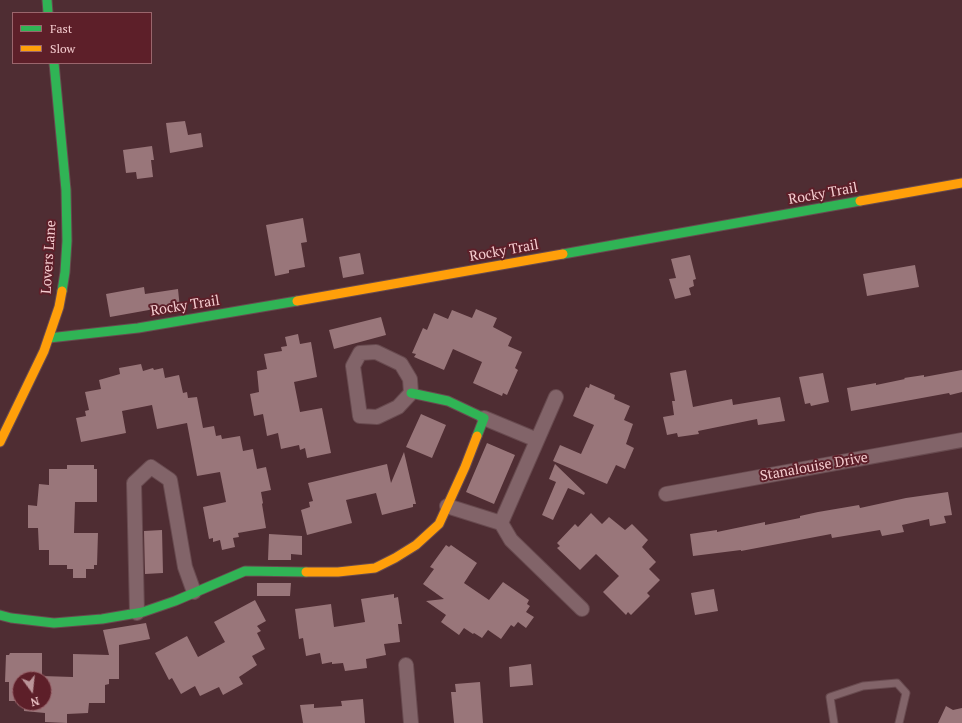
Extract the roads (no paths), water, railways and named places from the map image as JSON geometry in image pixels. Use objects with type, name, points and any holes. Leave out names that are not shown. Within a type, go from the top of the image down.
[{"type":"street","points":[[47,0],[48,12]]},
{"type":"street","name":"Lovers Lane","points":[[0,442],[49,338],[59,307],[65,272],[66,190],[54,64]]},
{"type":"street","name":"Rocky Trail","points":[[49,338],[138,328],[369,289],[962,183]]},
{"type":"street","points":[[376,352],[401,364],[410,379],[411,393],[398,406],[376,417],[360,416],[353,366],[360,353],[376,352]]},
{"type":"street","points":[[411,393],[448,401],[537,440]]},
{"type":"street","points":[[501,523],[556,397]]},
{"type":"street","points":[[0,615],[11,618],[54,623],[102,619],[137,613],[175,601],[244,571],[338,572],[375,568],[416,545],[439,524],[465,467],[484,418]]},
{"type":"street","name":"Stanalouise Drive","points":[[666,494],[962,440]]},
{"type":"street","points":[[137,613],[134,483],[151,468],[170,480],[185,567],[194,592]]},
{"type":"street","points":[[447,506],[501,523],[511,540],[582,609]]},
{"type":"street","points":[[406,665],[411,723]]},
{"type":"lane","points":[[834,723],[830,697],[863,686],[897,683],[906,692],[899,723]]}]
